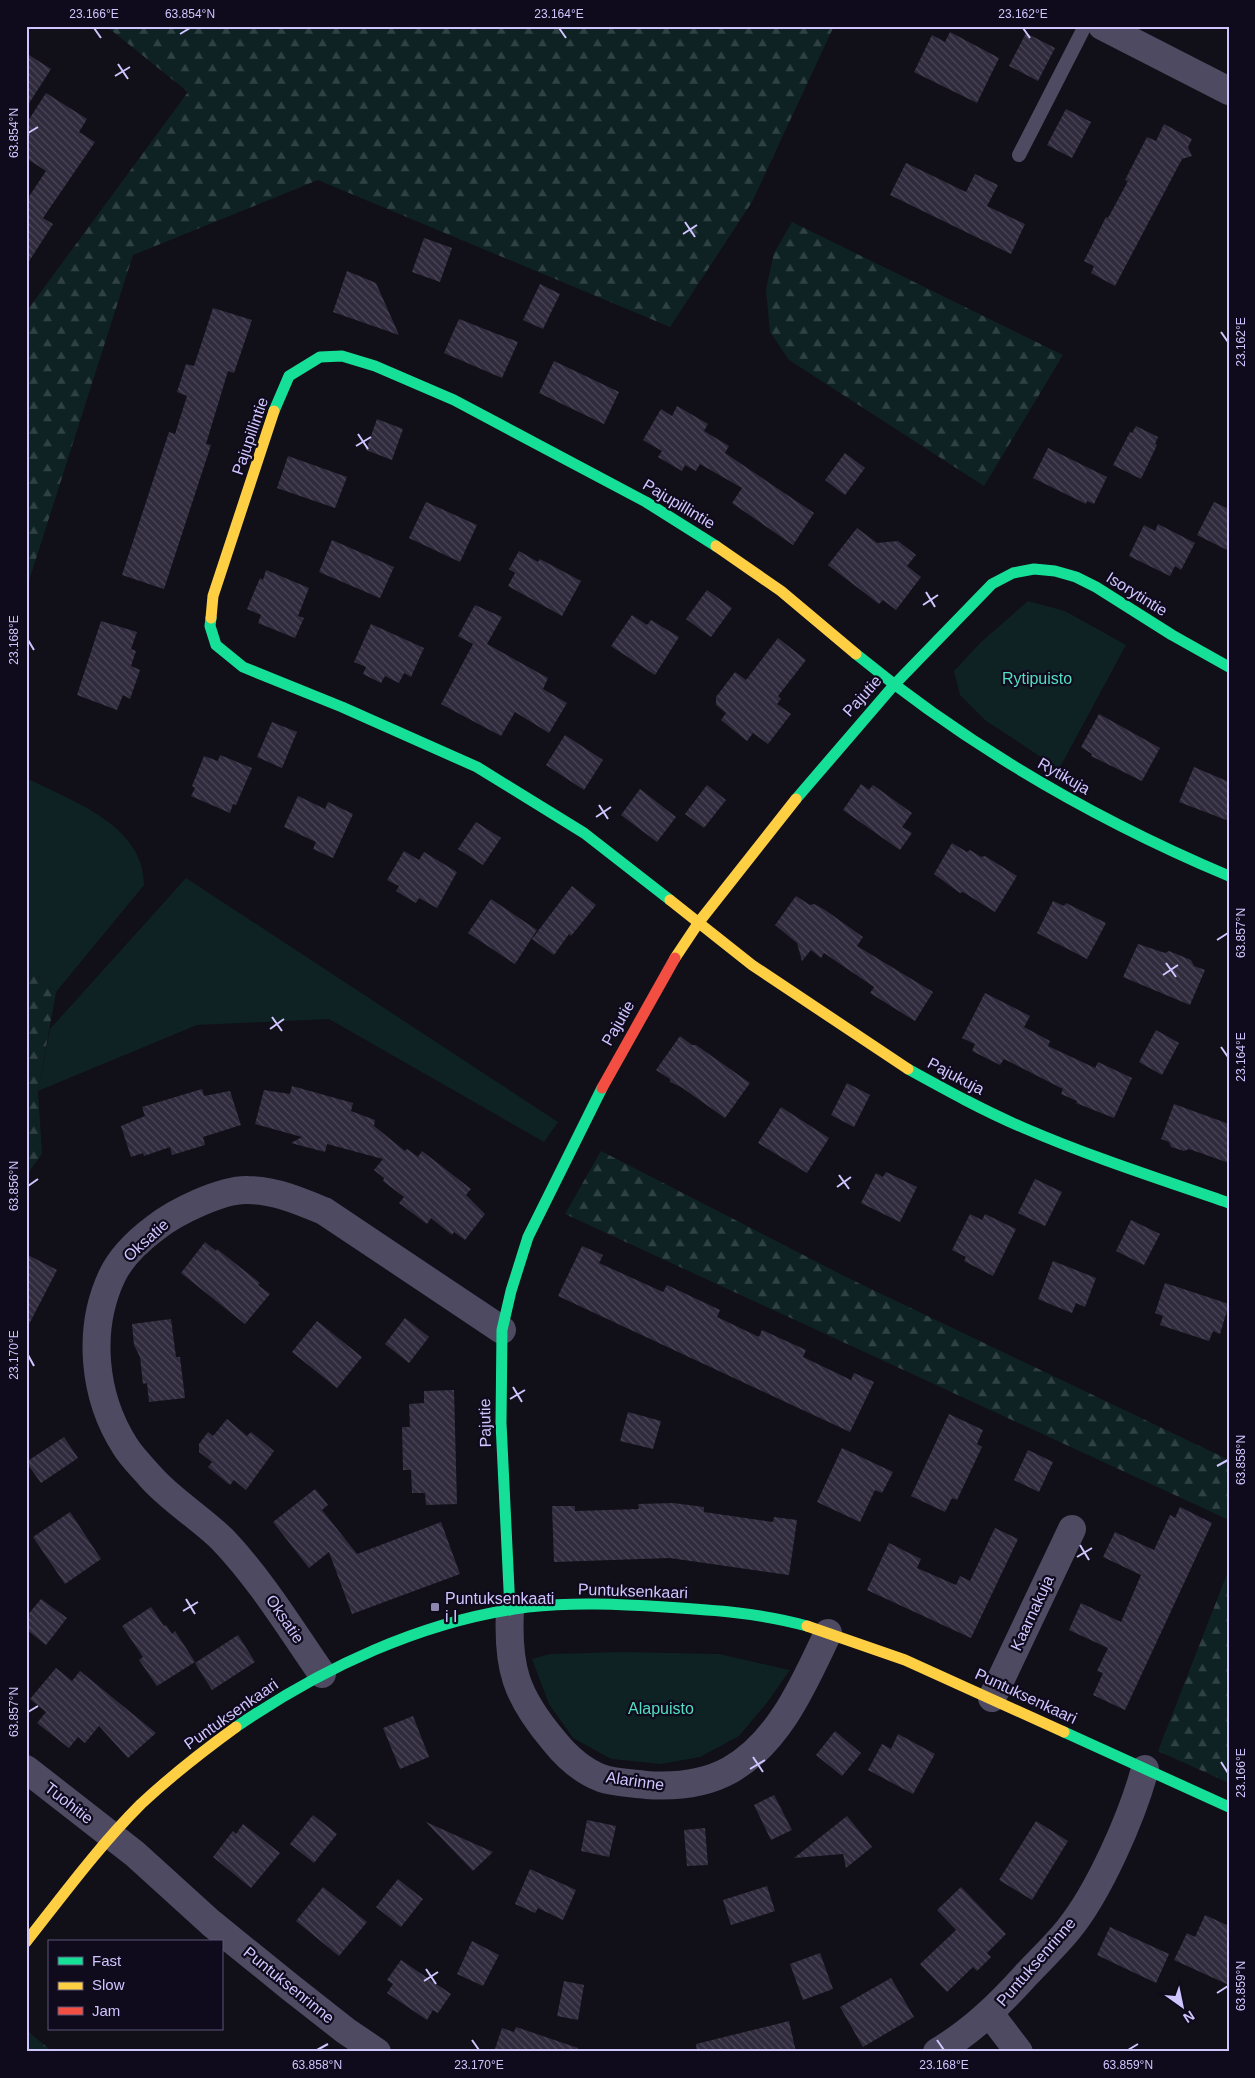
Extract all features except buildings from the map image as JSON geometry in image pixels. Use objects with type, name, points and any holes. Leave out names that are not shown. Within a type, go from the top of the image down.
[{"type":"street","points":[[1102,26],[1229,91]]},
{"type":"street","name":"Pajupillintie","points":[[699,922],[584,833],[477,767],[342,707],[243,667],[216,645],[210,626],[213,596],[273,414],[289,376],[320,357],[342,356],[375,366],[454,400],[646,502],[713,544],[781,591],[894,685]]},
{"type":"street","name":"Isorytintie","points":[[1020,570],[1039,568],[1063,572],[1086,581],[1169,633],[1229,667]]},
{"type":"street","name":"Pajutie","points":[[510,1610],[501,1424],[502,1330],[528,1237],[550,1189],[587,1121],[620,1053],[671,965],[699,922],[742,865],[827,760],[894,685],[992,584],[1006,574],[1020,570]]},
{"type":"street","name":"Rytikuja","points":[[894,685],[1046,785],[1172,852],[1229,876]]},
{"type":"street","name":"Pajukuja","points":[[699,922],[752,965],[830,1020],[894,1062],[962,1099],[1023,1128],[1102,1159],[1229,1203]]},
{"type":"street","name":"Oksatie","points":[[322,1674],[256,1577],[222,1539],[150,1477],[125,1446],[110,1415],[99,1378],[96,1340],[101,1304],[113,1274],[131,1249],[156,1227],[185,1209],[214,1197],[247,1189],[295,1199],[324,1211],[502,1330]]},
{"type":"street","name":"Kaarnakuja","points":[[992,1698],[1072,1528]]},
{"type":"street","name":"Puntuksenkaari","points":[[26,1942],[112,1836],[158,1789],[205,1748],[322,1674],[390,1644],[448,1626],[510,1610],[561,1605],[621,1604],[722,1610],[786,1621],[903,1658],[1229,1806]]},
{"type":"street","name":"Alarinne","points":[[510,1610],[509,1639],[515,1679],[526,1705],[560,1749],[573,1762],[601,1778],[669,1787],[706,1780],[731,1769],[754,1751],[772,1732],[794,1700],[828,1633]]},
{"type":"street","name":"Tuohitie","points":[[26,1769],[112,1836]]},
{"type":"street","name":"Puntuksenrinne","points":[[937,2052],[973,2029],[990,2014],[1069,1929],[1102,1875],[1138,1795],[1145,1769]]},
{"type":"street","name":"Puntuksenrinne","points":[[112,1836],[218,1928],[346,2030],[378,2052]]},
{"type":"street","points":[[990,2014],[1019,2052]]},
{"type":"lane","points":[[1019,155],[1085,26]]},
{"type":"green space","points":[[106,26],[834,26],[752,202],[670,327],[318,180],[133,255],[26,590],[26,312],[188,92]]},
{"type":"green space","points":[[792,222],[1063,355],[984,486],[789,360],[770,332],[766,289],[774,253]]},
{"type":"green space","name":"Rytipuisto","points":[[1028,601],[1065,611],[1126,645],[1059,769],[985,720],[960,695],[954,671],[980,643]]},
{"type":"green space","points":[[26,778],[84,806],[119,831],[132,846],[141,864],[144,885],[56,992],[26,967]]},
{"type":"green space","points":[[186,878],[558,1122],[544,1142],[329,1019],[197,1025],[38,1091],[50,1029]]},
{"type":"green space","points":[[26,967],[56,992],[38,1091],[42,1154],[26,1176]]},
{"type":"green space","points":[[601,1151],[848,1278],[1229,1460],[1229,1520],[565,1214]]},
{"type":"green space","points":[[1229,1569],[1229,1783],[1158,1751]]},
{"type":"green space","name":"Alapuisto","points":[[623,1652],[719,1654],[790,1670],[766,1704],[739,1736],[700,1757],[661,1764],[611,1759],[573,1738],[549,1704],[532,1659],[550,1654]]},
{"type":"green space","points":[[26,2030],[53,2052],[26,2052]]},
{"type":"traffic: fast","points":[[274,411],[289,376],[320,357],[342,356],[375,366],[454,400],[646,502],[716,546]]},
{"type":"traffic: fast","points":[[796,799],[894,685],[992,584],[1013,573],[1034,569],[1055,571],[1076,577],[1096,587],[1172,635],[1229,667]]},
{"type":"traffic: fast","points":[[211,618],[210,626],[216,645],[243,667],[342,707],[477,767],[584,833],[670,900]]},
{"type":"traffic: fast","points":[[856,654],[943,720],[1035,779],[1130,831],[1229,876]]},
{"type":"traffic: fast","points":[[908,1069],[980,1107],[1049,1139],[1229,1203]]},
{"type":"traffic: fast","points":[[510,1610],[501,1423],[502,1330],[511,1291],[528,1237],[602,1088]]},
{"type":"traffic: fast","points":[[236,1727],[303,1685],[375,1650],[412,1635],[489,1613],[545,1605],[631,1605],[736,1613],[772,1618],[807,1626]]},
{"type":"traffic: fast","points":[[1064,1732],[1229,1807]]},
{"type":"traffic: slow","points":[[211,618],[213,596],[274,411]]},
{"type":"traffic: slow","points":[[716,546],[781,591],[856,654]]},
{"type":"traffic: slow","points":[[675,958],[699,922],[796,799]]},
{"type":"traffic: slow","points":[[670,900],[752,965],[908,1069]]},
{"type":"traffic: slow","points":[[807,1626],[905,1660],[1064,1732]]},
{"type":"traffic: slow","points":[[26,1942],[96,1854],[141,1804],[187,1764],[236,1727]]},
{"type":"traffic: jam","points":[[602,1088],[675,958]]},
{"type":"place","name":"Puntuksenkaati i I","points":[[435,1607]]}]
